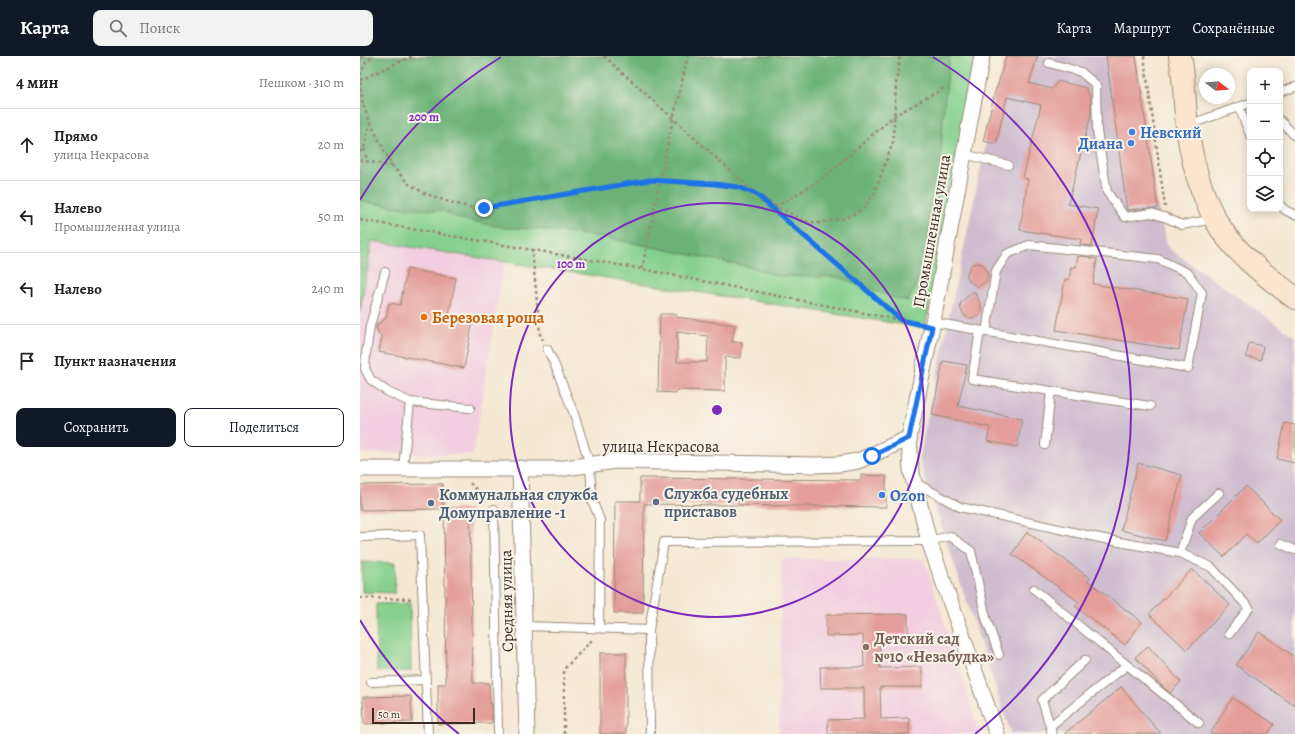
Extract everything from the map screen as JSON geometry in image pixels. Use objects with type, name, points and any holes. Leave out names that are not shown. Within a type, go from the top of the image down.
[{"type":"main road","points":[[1180,56],[1187,125],[1193,158],[1201,186],[1215,219],[1230,240],[1248,260],[1295,298]]},
{"type":"street","name":"Промышленная улица","points":[[982,56],[932,325],[909,438],[911,470],[929,541],[997,734]]},
{"type":"street","name":"улица Некрасова","points":[[360,469],[558,469],[616,461],[793,465],[840,464],[858,461],[909,438]]},
{"type":"street","name":"Средняя улица","points":[[520,468],[527,734]]},
{"type":"lane","points":[[1049,63],[1080,72],[1096,85],[1097,131],[1107,192],[1125,217],[1151,213],[1182,225],[1215,219]]},
{"type":"lane","points":[[1283,91],[1295,87]]},
{"type":"lane","points":[[1187,125],[1247,104]]},
{"type":"lane","points":[[1239,107],[1247,127]]},
{"type":"lane","points":[[1283,123],[1295,136]]},
{"type":"lane","points":[[964,154],[1008,165]]},
{"type":"lane","points":[[1283,208],[1295,216]]},
{"type":"lane","points":[[932,325],[983,331],[1188,368],[1202,293],[1188,273],[1158,259],[1029,245],[1007,254],[996,271],[983,331],[972,379],[1150,406]]},
{"type":"lane","points":[[385,272],[370,326],[366,354],[365,369],[371,380],[388,392],[410,402],[470,408]]},
{"type":"lane","points":[[546,350],[554,363],[574,414],[590,465],[592,500],[600,520],[601,628]]},
{"type":"lane","points":[[1045,445],[1051,391]]},
{"type":"lane","points":[[403,468],[410,402]]},
{"type":"lane","points":[[914,482],[960,507],[1109,540],[1180,553],[1211,567],[1249,608],[1229,634]]},
{"type":"lane","points":[[1180,553],[1192,518],[1219,493]]},
{"type":"lane","points":[[494,509],[498,734]]},
{"type":"lane","points":[[360,537],[420,535],[428,734]]},
{"type":"lane","points":[[650,734],[650,630],[664,542],[929,541],[950,536],[971,551],[986,618],[999,655]]},
{"type":"lane","points":[[1281,544],[1295,550]]},
{"type":"lane","points":[[1034,589],[1199,723]]},
{"type":"lane","points":[[524,626],[650,630]]},
{"type":"lane","points":[[1085,660],[1042,700],[1051,730],[1127,665]]},
{"type":"lane","points":[[371,682],[426,680]]},
{"type":"path","points":[[360,59],[363,56]]},
{"type":"path","points":[[360,75],[366,62],[374,56]]},
{"type":"path","points":[[413,56],[360,81],[363,105],[392,166],[409,184],[418,190],[446,201],[472,208],[496,206],[650,180],[738,187],[756,194]]},
{"type":"path","points":[[604,56],[756,194],[774,207],[901,320]]},
{"type":"path","points":[[642,269],[673,119],[688,56]]},
{"type":"path","points":[[774,207],[804,221],[818,223],[845,218],[863,209],[874,194],[893,142],[900,56]]},
{"type":"path","points":[[1144,56],[1167,218]]},
{"type":"path","points":[[774,207],[822,178],[894,116],[944,88]]},
{"type":"path","points":[[360,152],[364,148],[368,138],[370,122]]},
{"type":"path","points":[[364,148],[367,160]]},
{"type":"path","points":[[360,160],[367,160],[392,166]]},
{"type":"path","points":[[360,220],[642,269],[932,325]]},
{"type":"path","points":[[532,249],[540,334],[546,350]]},
{"type":"path","points":[[456,469],[494,509]]},
{"type":"path","points":[[360,598],[422,599]]},
{"type":"path","points":[[564,734],[564,669],[601,628]]},
{"type":"shaded area","points":[[1038,56],[1106,56],[1127,212],[1158,208],[1168,248],[1295,337],[1295,734],[1011,734],[919,459],[1000,77],[1029,82]]},
{"type":"shaded area","points":[[371,241],[504,262],[473,455],[360,453],[360,312]]},
{"type":"shaded area","name":"Детский сад №10 «Незабудка»","points":[[782,559],[924,559],[980,734],[779,734]]},
{"type":"green space","points":[[360,56],[976,56],[925,328],[372,241],[360,312]]},
{"type":"green space","points":[[360,56],[950,56],[944,106],[938,201],[929,230],[929,246],[915,288],[908,301],[894,298],[839,277],[778,276],[750,267],[603,237],[539,229],[506,228],[461,219],[443,211],[398,207],[360,201]]},
{"type":"green space","points":[[362,562],[395,563],[395,593],[362,592]]},
{"type":"green space","points":[[410,603],[411,671],[377,671],[376,604]]},
{"type":"building","points":[[1006,56],[1038,56],[1029,83],[1052,89],[1058,81],[1086,88],[1091,99],[1091,114],[1068,204],[1098,209],[1092,246],[1080,245],[1081,239],[1020,230],[1028,179],[1023,178],[1041,105],[1007,97],[996,144],[983,141],[996,88]]},
{"type":"building","name":"Невский","points":[[1106,56],[1136,56],[1158,208],[1127,210]]},
{"type":"building","points":[[1078,256],[1097,259],[1093,284],[1188,299],[1179,350],[1056,330],[1065,279],[1069,280],[1071,267],[1076,267]]},
{"type":"building","points":[[972,264],[982,264],[985,267],[988,276],[986,281],[977,287],[969,281],[967,272]]},
{"type":"building","name":"Березовая роща","points":[[407,269],[456,278],[449,315],[473,320],[464,368],[379,352],[382,337],[376,328],[378,324],[386,318],[389,303],[400,305]]},
{"type":"building","points":[[974,291],[981,305],[980,314],[976,317],[966,317],[961,310],[960,305],[962,301]]},
{"type":"building","points":[[660,314],[676,314],[676,317],[735,325],[732,342],[742,342],[741,358],[725,357],[725,391],[676,390],[676,393],[658,392]],"holes":[[[677,332],[708,336],[707,362],[677,362]]]},
{"type":"building","points":[[1249,343],[1263,346],[1261,360],[1246,357]]},
{"type":"building","points":[[943,361],[967,365],[958,406],[1022,419],[1017,447],[987,441],[990,427],[932,415]]},
{"type":"building","points":[[1285,423],[1295,425],[1295,463],[1277,459]]},
{"type":"building","points":[[1138,463],[1182,475],[1165,541],[1121,530]]},
{"type":"building","points":[[861,475],[886,476],[886,507],[644,504],[643,613],[614,613],[615,501],[640,501],[640,478],[861,480]]},
{"type":"building","points":[[443,484],[443,509],[360,510],[360,485]]},
{"type":"building","points":[[1246,486],[1280,520],[1257,544],[1246,534],[1224,557],[1199,533]]},
{"type":"building","points":[[470,509],[473,683],[489,683],[490,704],[492,704],[492,723],[438,724],[438,684],[446,684],[444,510]]},
{"type":"building","points":[[1027,532],[1090,578],[1088,581],[1142,622],[1125,645],[1075,606],[1079,602],[1012,554]]},
{"type":"building","points":[[1192,569],[1230,605],[1187,650],[1149,614]]},
{"type":"building","points":[[908,614],[908,634],[880,635],[880,668],[922,667],[922,687],[880,687],[881,719],[909,718],[909,734],[828,734],[828,720],[864,719],[864,688],[821,688],[820,667],[864,667],[863,635],[826,636],[826,615]]},
{"type":"building","points":[[1259,632],[1295,657],[1295,706],[1236,665]]},
{"type":"building","points":[[1148,646],[1181,682],[1170,693],[1135,657]]},
{"type":"building","points":[[600,653],[626,653],[626,734],[600,734]]},
{"type":"building","points":[[1121,687],[1161,734],[1064,734]]},
{"type":"building","points":[[411,696],[412,722],[364,724],[363,697]]},
{"type":"building","points":[[1232,698],[1274,724],[1268,734],[1210,734]]},
{"type":"place","name":"Невский","points":[[1132,132]]},
{"type":"place","name":"Диана","points":[[1131,143]]},
{"type":"place","name":"Березовая роща","points":[[424,317]]},
{"type":"place","name":"Ozon","points":[[882,495]]},
{"type":"place","name":"Служба судебных приставов","points":[[656,502]]},
{"type":"place","name":"Коммунальная служба Домуправление -1","points":[[431,503]]},
{"type":"place","name":"Детский сад №10 «Незабудка»","points":[[866,647]]},
{"type":"route","points":[[484,208],[650,180],[738,187],[756,194],[901,320],[932,327],[909,438],[872,456]]}]
